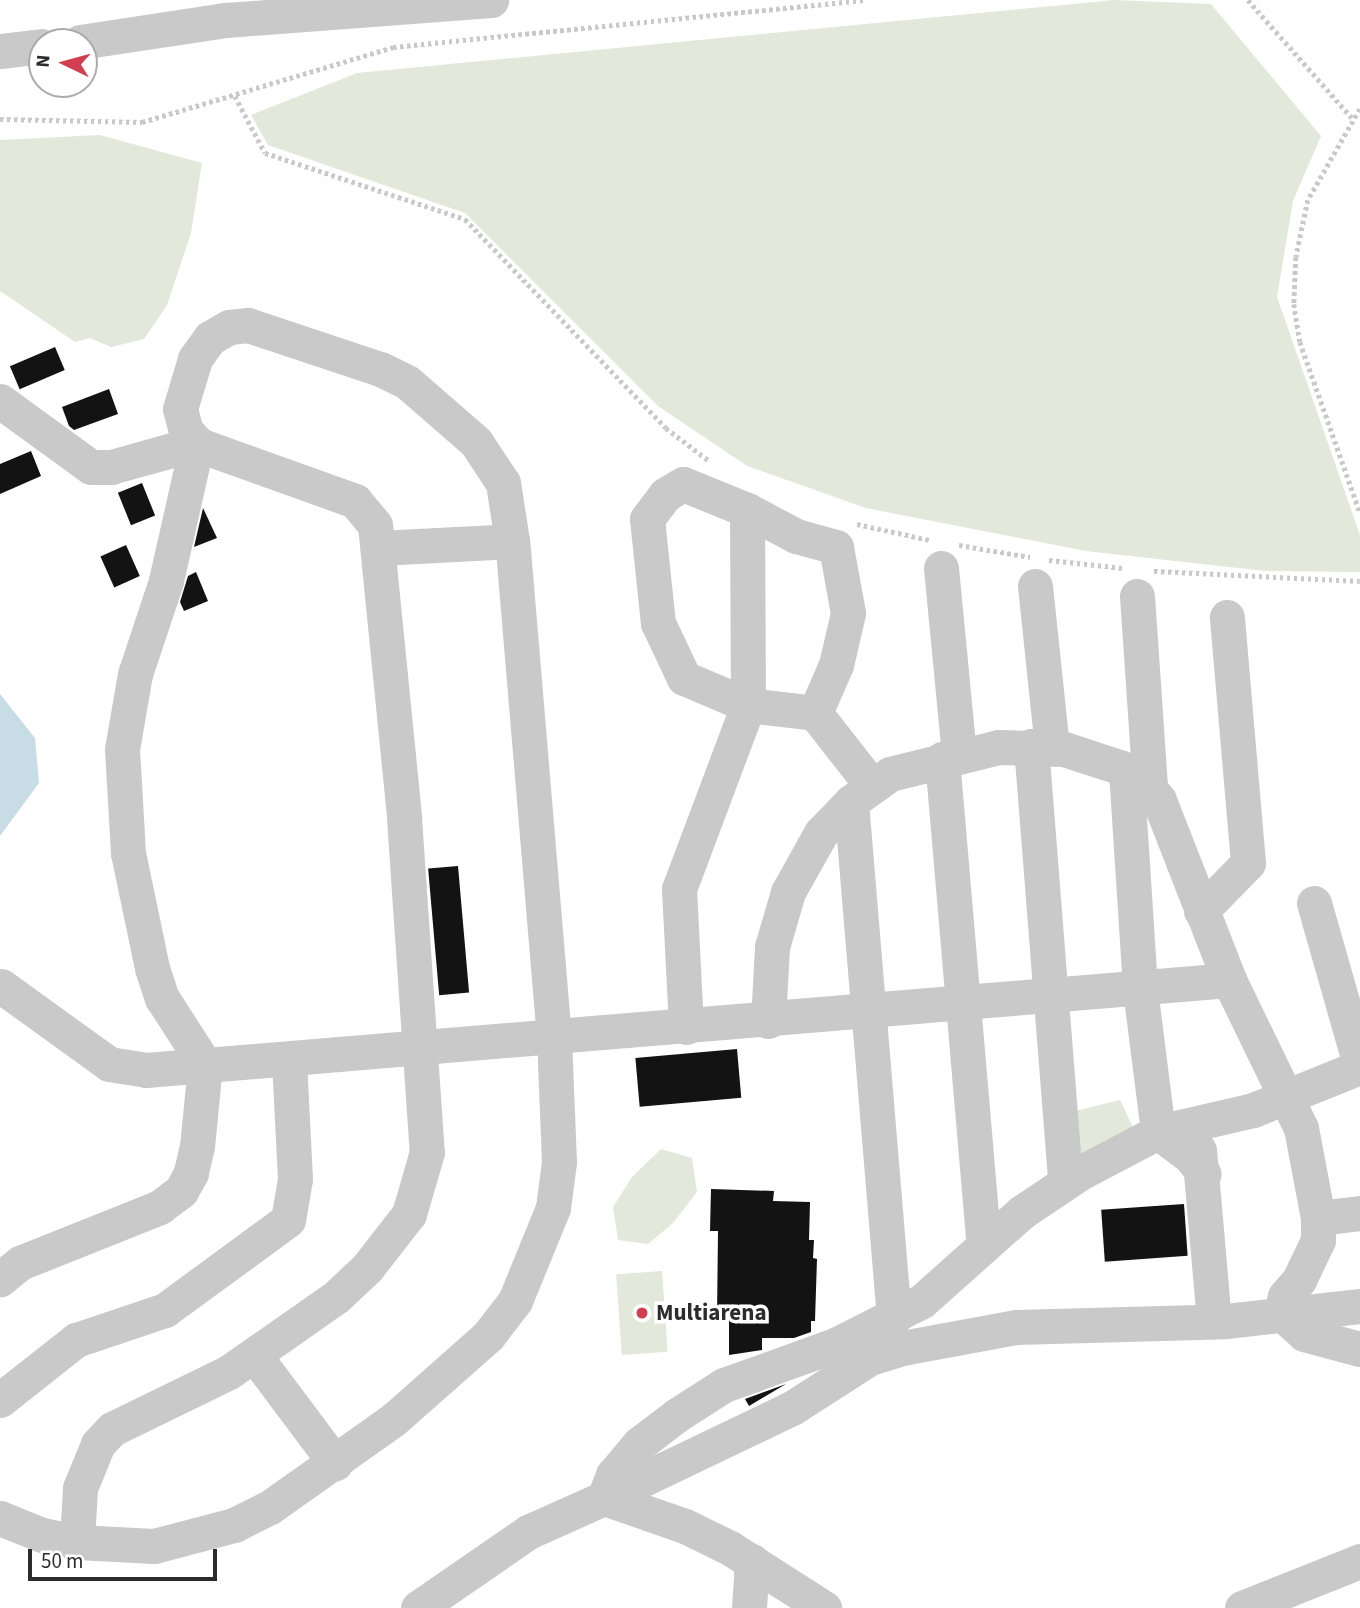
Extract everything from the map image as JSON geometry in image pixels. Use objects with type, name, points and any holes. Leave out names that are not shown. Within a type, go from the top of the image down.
[{"type":"street","points":[[226,20],[313,0]]},
{"type":"street","points":[[98,39],[226,20],[491,0]]},
{"type":"street","points":[[0,51],[28,48]]},
{"type":"street","points":[[0,1517],[42,1535],[77,1542],[154,1546],[234,1525],[270,1507],[335,1463],[449,1375],[488,1336],[514,1301],[553,1208],[559,1162],[554,1038],[512,541],[503,483],[495,466],[432,400],[380,369],[264,329],[229,327],[210,338],[195,359],[180,409],[186,431],[197,443],[355,501],[374,525],[379,548],[421,1049],[427,1152],[408,1214],[376,1258],[336,1297],[255,1356],[113,1429],[88,1462],[80,1488],[77,1542]]},
{"type":"street","points":[[0,401],[91,467],[111,467],[197,443]]},
{"type":"street","points":[[0,1279],[20,1263],[60,1244],[160,1207],[181,1191],[191,1173],[197,1146],[205,1065],[162,998],[152,968],[128,853],[122,749],[135,674],[166,580],[197,443]]},
{"type":"street","points":[[683,484],[747,510],[796,536],[836,547],[848,613],[836,665],[815,713],[748,705],[684,678],[657,623],[647,519],[665,495],[683,484]]},
{"type":"street","points":[[687,1027],[679,888],[748,705],[747,510]]},
{"type":"street","points":[[379,548],[512,541]]},
{"type":"street","points":[[942,551],[961,1003],[984,1245]]},
{"type":"street","points":[[1137,579],[1140,989],[1172,1127],[1198,1146],[1203,1174],[1214,1321]]},
{"type":"street","points":[[1035,586],[1051,996],[1065,1182]]},
{"type":"street","points":[[1201,911],[1248,863],[1227,617]]},
{"type":"street","points":[[815,713],[862,794],[872,1010],[894,1318]]},
{"type":"street","points":[[768,1021],[772,947],[788,892],[821,833],[862,794],[890,774],[950,757],[1041,747],[1138,780],[1170,822],[1229,980],[1301,1128],[1318,1218],[1311,1261],[1285,1296],[1281,1313]]},
{"type":"street","points":[[604,1497],[613,1475],[639,1444],[677,1415],[724,1385],[793,1361],[894,1318],[944,1284],[984,1245],[1065,1182],[1172,1127],[1253,1110],[1283,1094],[1360,1065],[1314,903]]},
{"type":"street","points":[[1,986],[109,1064],[146,1070],[768,1021],[1229,980]]},
{"type":"street","points":[[0,1400],[76,1340],[165,1310],[288,1220],[295,1179],[289,1059]]},
{"type":"street","points":[[1318,1218],[1360,1213]]},
{"type":"street","points":[[418,1608],[528,1532],[809,1397],[870,1358],[965,1334],[1016,1327],[1214,1321],[1360,1306]]},
{"type":"street","points":[[1281,1313],[1304,1334],[1360,1349]]},
{"type":"street","points":[[255,1356],[335,1463]]},
{"type":"street","points":[[793,1361],[809,1397]]},
{"type":"street","points":[[604,1497],[685,1526],[752,1561],[824,1608]]},
{"type":"street","points":[[1242,1608],[1360,1560]]},
{"type":"street","points":[[749,1608],[752,1561]]},
{"type":"path","points":[[0,119],[142,122],[393,47],[867,0]]},
{"type":"path","points":[[1248,0],[1352,118]]},
{"type":"path","points":[[235,96],[265,153],[465,219],[666,428],[719,467]]},
{"type":"path","points":[[1360,109],[1352,118],[1308,200],[1296,257],[1294,304],[1300,342],[1360,512]]},
{"type":"path","points":[[852,523],[942,551],[1137,579],[1360,581]]},
{"type":"shaded area","points":[[1114,0],[1211,4],[1321,136],[1293,201],[1277,297],[1360,535],[1360,572],[1265,571],[1086,551],[866,508],[747,466],[658,406],[465,213],[268,145],[251,115],[357,73]]},
{"type":"shaded area","points":[[100,135],[202,163],[191,233],[167,305],[144,339],[111,347],[90,338],[75,342],[0,291],[0,140]]},
{"type":"shaded area","points":[[1120,1100],[1136,1134],[1084,1160],[1067,1113]]},
{"type":"shaded area","points":[[661,1149],[692,1158],[697,1192],[673,1223],[648,1244],[618,1240],[613,1207],[632,1177]]},
{"type":"shaded area","name":"Multiarena","points":[[662,1271],[668,1352],[622,1355],[616,1274]]},
{"type":"water","points":[[0,694],[35,738],[39,783],[0,836]]},
{"type":"building","points":[[55,347],[65,370],[20,389],[10,366]]},
{"type":"building","points":[[109,389],[118,414],[74,430],[69,426],[62,407]]},
{"type":"building","points":[[31,451],[41,476],[0,494],[0,464]]},
{"type":"building","points":[[142,483],[155,515],[131,525],[118,493]]},
{"type":"building","points":[[203,508],[217,538],[194,547]]},
{"type":"building","points":[[126,545],[140,576],[114,587],[100,556]]},
{"type":"building","points":[[196,572],[208,601],[184,611],[180,602],[188,576]]},
{"type":"building","points":[[458,866],[469,993],[439,995],[428,869]]},
{"type":"building","points":[[737,1049],[741,1098],[640,1107],[635,1058]]},
{"type":"building","points":[[711,1189],[774,1191],[773,1201],[810,1202],[809,1240],[814,1240],[813,1258],[817,1259],[815,1321],[811,1321],[811,1332],[794,1338],[762,1338],[762,1350],[729,1355],[729,1318],[717,1317],[718,1231],[710,1231]]},
{"type":"building","points":[[1184,1204],[1188,1256],[1105,1262],[1101,1210]]},
{"type":"building","points":[[786,1384],[749,1406],[745,1399]]},
{"type":"place","name":"Multiarena","points":[[642,1313]]}]
